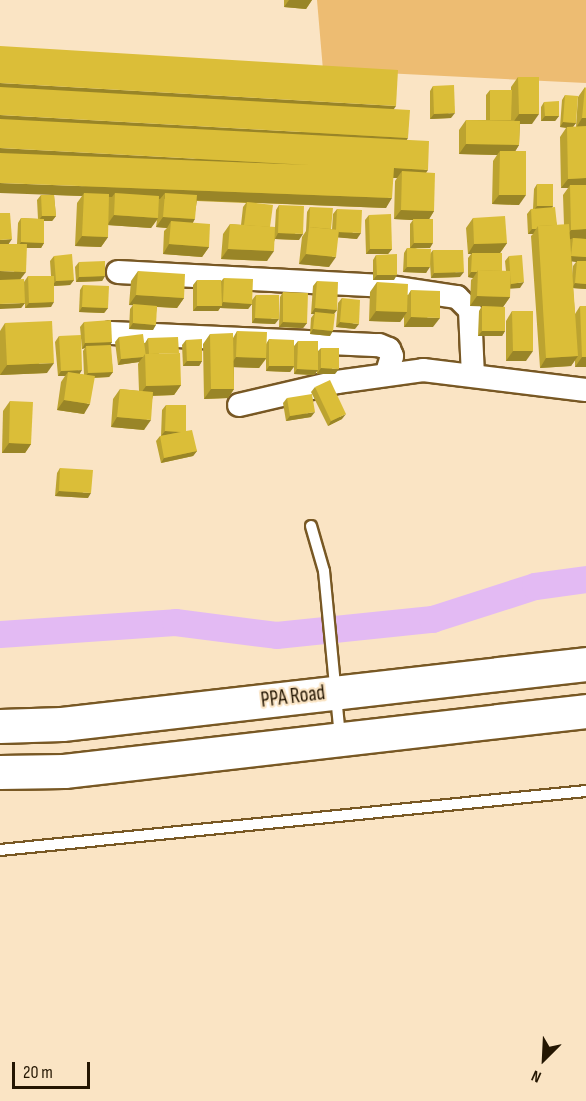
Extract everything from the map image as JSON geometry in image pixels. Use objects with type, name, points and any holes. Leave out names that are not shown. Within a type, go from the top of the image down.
[{"type":"highway","name":"PPA Road","points":[[0,726],[62,724],[586,664]]},
{"type":"highway","points":[[0,772],[64,771],[586,711]]},
{"type":"street","points":[[118,272],[383,286],[457,297],[470,310],[473,375]]},
{"type":"street","points":[[111,333],[379,345],[389,350],[392,356],[387,372]]},
{"type":"street","points":[[239,405],[387,372],[423,370],[586,390]]},
{"type":"lane","points":[[311,526],[324,571],[340,740]]},
{"type":"lane","points":[[0,850],[586,791]]},
{"type":"shaded area","points":[[317,0],[586,0],[586,83],[323,70]]},
{"type":"building","points":[[0,46],[398,70],[396,106],[0,83]]},
{"type":"building","points":[[518,77],[539,77],[539,114],[519,114]]},
{"type":"building","points":[[454,85],[455,113],[434,114],[433,86]]},
{"type":"building","points":[[0,87],[410,110],[408,138],[0,115]]},
{"type":"building","points":[[585,87],[586,118],[582,118]]},
{"type":"building","points":[[490,90],[512,90],[511,120],[490,120]]},
{"type":"building","points":[[565,95],[578,96],[576,123],[563,122]]},
{"type":"building","points":[[559,101],[559,116],[545,116],[544,102]]},
{"type":"building","points":[[0,119],[429,141],[428,170],[394,168],[392,198],[0,183],[0,153],[310,165],[0,148]]},
{"type":"building","points":[[466,120],[520,121],[519,145],[466,144]]},
{"type":"building","points":[[586,126],[586,178],[568,179],[567,127]]},
{"type":"building","points":[[500,151],[526,151],[526,195],[499,195]]},
{"type":"building","points":[[402,171],[435,173],[434,211],[401,210]]},
{"type":"building","points":[[537,184],[553,184],[553,206],[537,206]]},
{"type":"building","points":[[570,185],[586,185],[586,229],[571,230]]},
{"type":"building","points":[[84,193],[109,194],[108,237],[82,236]]},
{"type":"building","points":[[115,193],[159,196],[158,218],[114,215]]},
{"type":"building","points":[[165,193],[197,195],[195,219],[163,217]]},
{"type":"building","points":[[41,195],[54,195],[56,216],[42,216]]},
{"type":"building","points":[[247,202],[273,205],[270,227],[244,225]]},
{"type":"building","points":[[279,205],[304,206],[303,234],[278,233]]},
{"type":"building","points":[[310,207],[333,208],[331,229],[309,227]]},
{"type":"building","points":[[555,207],[557,225],[538,226],[532,229],[531,209]]},
{"type":"building","points":[[337,209],[362,210],[361,233],[336,230]]},
{"type":"building","points":[[0,213],[10,213],[12,239],[0,240]]},
{"type":"building","points":[[391,214],[392,249],[370,249],[369,215]]},
{"type":"building","points":[[505,216],[507,243],[474,244],[473,218]]},
{"type":"building","points":[[21,218],[44,219],[44,243],[21,242]]},
{"type":"building","points":[[413,219],[433,219],[433,243],[414,243]]},
{"type":"building","points":[[171,221],[210,224],[209,247],[169,244]]},
{"type":"building","points":[[230,224],[275,227],[274,251],[228,249]]},
{"type":"building","points":[[569,224],[578,356],[546,358],[538,226]]},
{"type":"building","points":[[309,227],[339,230],[336,257],[306,254]]},
{"type":"building","points":[[573,238],[586,239],[586,257],[571,256]]},
{"type":"building","points":[[0,244],[27,244],[26,272],[0,271]]},
{"type":"building","points":[[407,248],[431,249],[430,267],[407,267]]},
{"type":"building","points":[[433,250],[463,250],[464,272],[434,273]]},
{"type":"building","points":[[472,253],[502,253],[502,271],[471,272]]},
{"type":"building","points":[[72,254],[74,280],[56,281],[54,256]]},
{"type":"building","points":[[397,254],[397,275],[377,275],[376,255]]},
{"type":"building","points":[[522,255],[524,282],[511,284],[509,256]]},
{"type":"building","points":[[105,261],[105,276],[79,277],[79,262]]},
{"type":"building","points":[[577,261],[586,261],[586,284],[575,283]]},
{"type":"building","points":[[478,270],[511,271],[510,297],[477,296]]},
{"type":"building","points":[[138,271],[185,274],[184,298],[136,295]]},
{"type":"building","points":[[28,276],[54,276],[54,302],[29,303]]},
{"type":"building","points":[[224,278],[253,279],[252,304],[223,302]]},
{"type":"building","points":[[24,279],[25,303],[0,304],[0,280]]},
{"type":"building","points":[[197,280],[221,280],[222,306],[197,306]]},
{"type":"building","points":[[317,281],[338,282],[337,310],[315,308]]},
{"type":"building","points":[[377,282],[408,284],[407,312],[376,311]]},
{"type":"building","points":[[83,285],[109,286],[108,308],[82,307]]},
{"type":"building","points":[[411,290],[440,291],[440,318],[411,317]]},
{"type":"building","points":[[283,292],[308,293],[307,323],[283,322]]},
{"type":"building","points":[[256,295],[279,295],[279,319],[255,318]]},
{"type":"building","points":[[342,298],[360,300],[359,324],[340,322]]},
{"type":"building","points":[[133,304],[157,306],[156,325],[133,323]]},
{"type":"building","points":[[482,306],[505,307],[505,331],[482,331]]},
{"type":"building","points":[[580,306],[586,306],[586,357],[582,357]]},
{"type":"building","points":[[512,311],[533,311],[533,351],[513,351]]},
{"type":"building","points":[[315,312],[335,314],[333,331],[313,329]]},
{"type":"building","points":[[111,320],[112,342],[85,343],[84,322]]},
{"type":"building","points":[[52,321],[54,363],[7,365],[5,323]]},
{"type":"building","points":[[237,331],[267,332],[266,358],[236,357]]},
{"type":"building","points":[[233,333],[234,389],[211,389],[210,334]]},
{"type":"building","points":[[143,334],[146,357],[145,354],[143,357],[121,359],[119,337]]},
{"type":"building","points":[[81,335],[82,370],[61,371],[59,336]]},
{"type":"building","points":[[178,337],[179,353],[149,354],[148,338]]},
{"type":"building","points":[[202,339],[202,361],[187,361],[186,340]]},
{"type":"building","points":[[269,339],[294,340],[294,366],[269,366]]},
{"type":"building","points":[[298,341],[318,341],[318,370],[297,369]]},
{"type":"building","points":[[111,345],[113,372],[88,373],[86,346]]},
{"type":"building","points":[[321,348],[339,348],[339,369],[321,368]]},
{"type":"building","points":[[180,353],[181,385],[146,386],[145,354]]},
{"type":"building","points":[[68,372],[95,376],[90,404],[64,400]]},
{"type":"building","points":[[330,380],[346,414],[331,421],[315,387]]},
{"type":"building","points":[[120,389],[153,392],[151,420],[117,417]]},
{"type":"building","points":[[312,394],[315,412],[290,416],[287,398]]},
{"type":"building","points":[[10,401],[33,402],[31,444],[9,443]]},
{"type":"building","points":[[166,405],[186,405],[186,431],[192,430],[197,451],[164,458],[160,436],[181,432],[165,431]]},
{"type":"building","points":[[60,468],[93,470],[91,493],[59,491]]},
{"type":"waterway","points":[[0,634],[175,622],[276,635],[432,619],[535,586],[586,579]]}]
